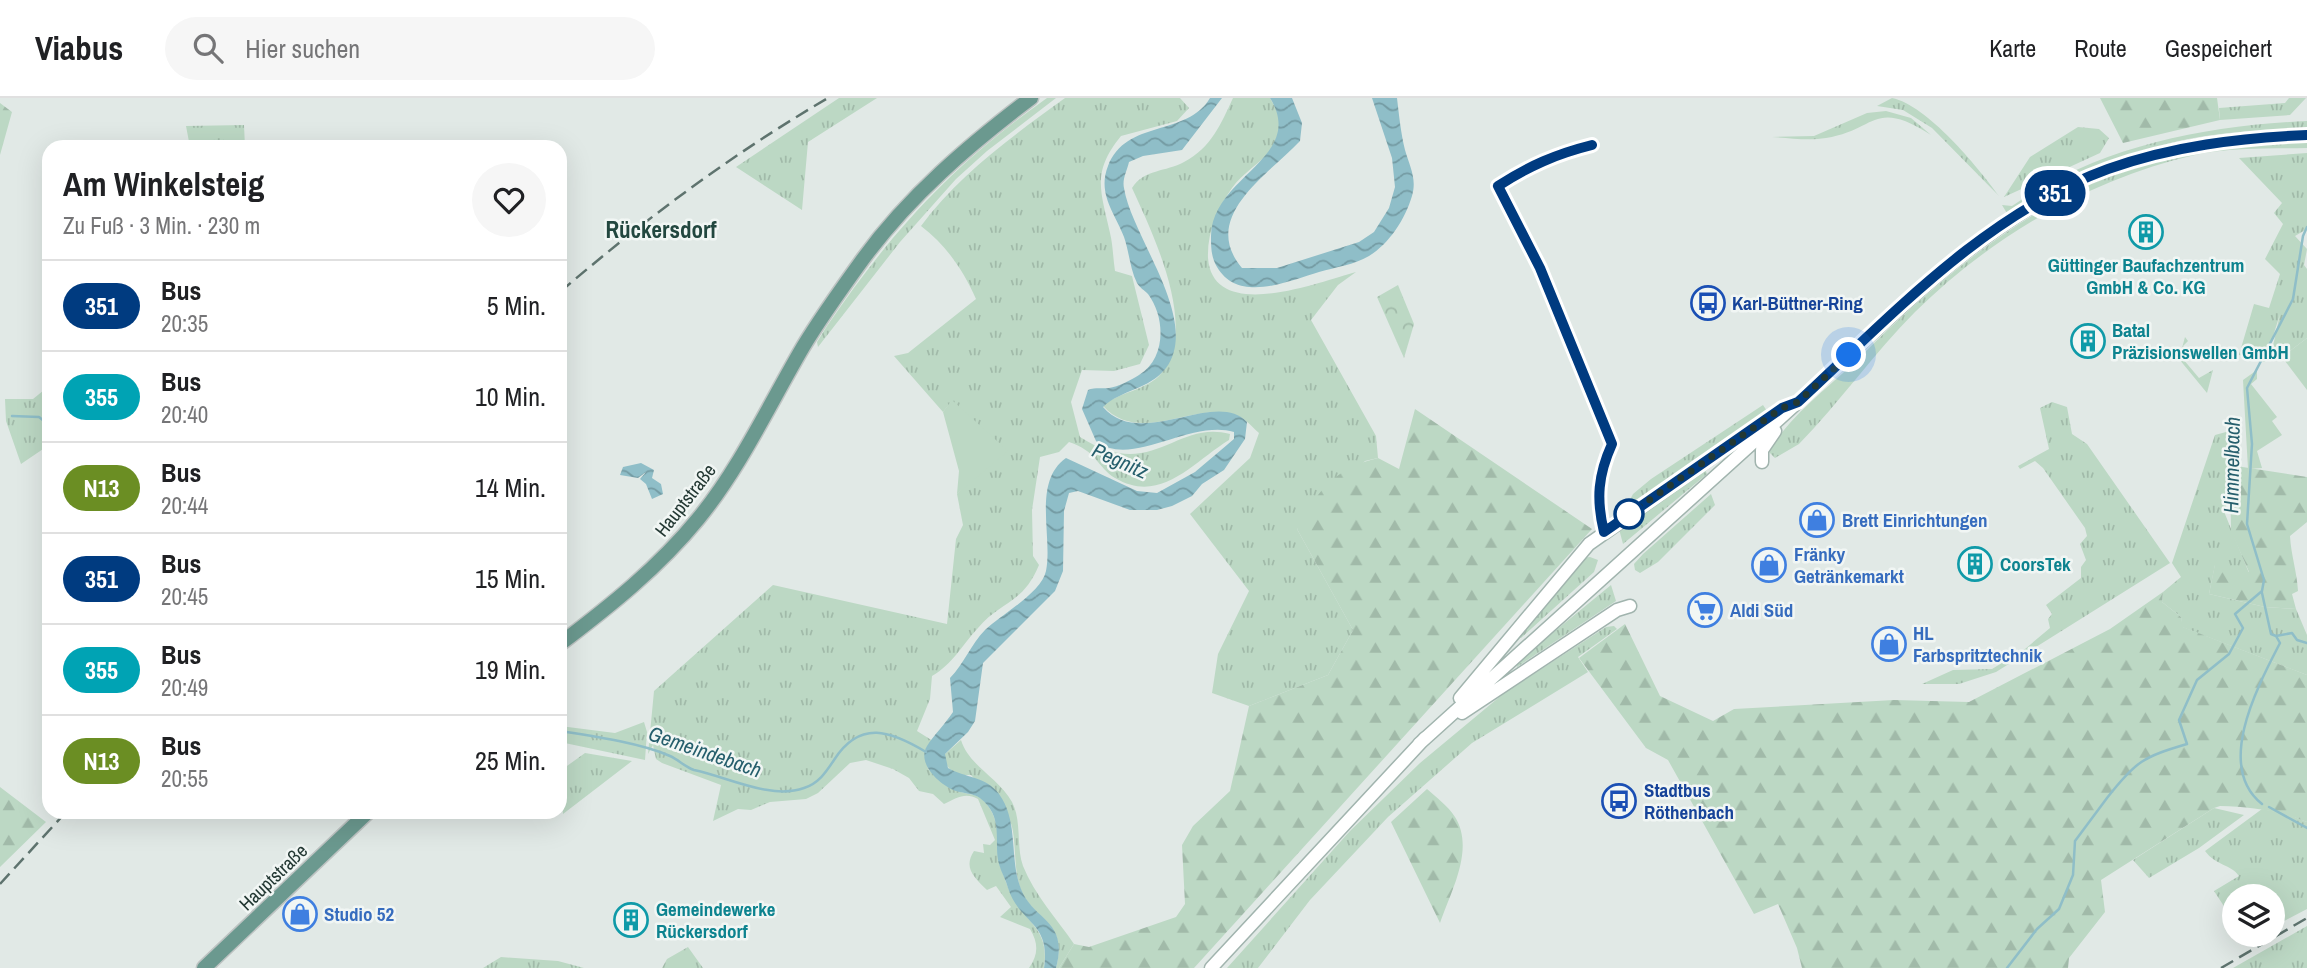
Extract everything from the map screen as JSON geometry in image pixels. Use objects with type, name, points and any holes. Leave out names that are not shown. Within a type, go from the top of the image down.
[{"type":"main road","name":"Hauptstraße","points":[[567,639],[661,561],[699,518],[733,471],[803,348],[864,257],[896,219],[970,145],[1031,98]]},
{"type":"main road","points":[[1419,744],[1963,255],[2046,198],[2108,169],[2162,153],[2220,141],[2307,135]]},
{"type":"main road","points":[[1762,462],[1762,450],[1766,441],[1796,411],[1798,402]]},
{"type":"main road","points":[[1211,968],[1419,744],[1589,544],[1782,408],[1798,402]]},
{"type":"main road","points":[[1419,744],[1617,610],[1630,606]]},
{"type":"main road","name":"Hauptstraße","points":[[204,968],[361,819]]},
{"type":"green space","points":[[839,98],[877,98],[808,142],[802,210],[736,167]]},
{"type":"green space","points":[[1047,98],[1056,98],[987,151],[956,179],[900,242],[818,347],[817,342],[827,326],[900,230],[953,175],[1013,123]]},
{"type":"green space","points":[[1065,98],[1180,98],[1189,108],[1177,121],[1121,136],[1105,161],[1102,194],[1115,271],[1132,276],[1149,345],[1140,364],[1114,371],[1082,370],[1071,402],[1080,437],[1105,449],[1126,454],[1145,452],[1193,435],[1211,432],[1230,434],[1229,440],[1189,469],[1162,484],[1147,487],[1132,485],[1115,478],[1091,454],[1069,442],[1059,452],[1040,457],[1032,510],[1033,556],[1039,565],[1033,578],[1019,595],[987,619],[952,660],[932,676],[930,699],[917,731],[933,741],[926,748],[928,769],[954,789],[978,796],[993,815],[997,828],[999,862],[1008,886],[1016,903],[1040,934],[1043,943],[1044,968],[1029,968],[1036,949],[1030,929],[1000,917],[1011,907],[996,886],[987,890],[974,876],[970,867],[974,851],[984,853],[983,844],[990,845],[995,840],[978,799],[965,796],[944,804],[933,794],[919,791],[909,778],[893,769],[866,760],[850,763],[818,793],[806,799],[770,802],[751,810],[738,809],[713,821],[721,785],[662,763],[656,759],[653,745],[648,754],[654,691],[773,585],[947,624],[956,539],[963,525],[957,494],[962,489],[952,401],[943,412],[894,356],[908,353],[976,299],[953,259],[921,226],[969,173]]},
{"type":"green space","points":[[1233,98],[1270,98],[1281,127],[1272,149],[1238,181],[1218,212],[1208,248],[1214,278],[1228,289],[1247,294],[1270,294],[1356,272],[1338,285],[1311,320],[1376,436],[1378,458],[1365,461],[1297,529],[1353,630],[1328,675],[1249,706],[1212,693],[1218,654],[1249,591],[1190,514],[1250,458],[1259,433],[1241,417],[1221,412],[1151,423],[1118,418],[1103,406],[1159,376],[1171,357],[1175,335],[1169,283],[1161,256],[1132,188],[1143,177],[1184,162],[1201,150],[1219,126]]},
{"type":"green space","points":[[1892,98],[1906,103],[1936,124],[1999,196],[1932,128],[1903,110],[1877,106]]},
{"type":"green space","points":[[2100,98],[2217,98],[2220,120],[2123,143]]},
{"type":"green space","points":[[2289,98],[2306,98],[2290,115],[2220,120],[2219,108],[2285,103]]},
{"type":"green space","points":[[0,103],[12,112],[0,155]]},
{"type":"green space","points":[[1886,111],[1911,118],[1931,135],[1912,124],[1886,118],[1826,138],[1772,137],[1814,136],[1867,113]]},
{"type":"green space","points":[[2307,121],[2307,129],[2241,132],[2175,142],[2134,155],[2008,215],[2002,205],[2012,206],[2081,168],[2154,143],[2229,128]]},
{"type":"green space","points":[[244,125],[245,140],[189,140],[186,126]]},
{"type":"green space","points":[[2078,127],[2099,129],[2109,138],[2100,153],[2004,197],[2030,157]]},
{"type":"green space","points":[[2307,141],[2307,148],[2251,149],[2195,155],[2118,179],[2044,214],[1976,259],[1915,312],[1799,444],[1775,458],[1769,452],[1798,415],[1936,286],[1978,252],[2068,195],[2117,173],[2168,156],[2222,146]]},
{"type":"green space","points":[[2307,153],[2307,229],[2295,236],[2307,249],[2304,265],[2307,269],[2307,338],[2282,357],[2273,346],[2280,314],[2265,362],[2239,355],[2254,304],[2269,308],[2280,274],[2265,259],[2283,224],[2274,213],[2282,203],[2239,158]]},
{"type":"green space","points":[[1398,285],[1414,324],[1404,358],[1377,297]]},
{"type":"green space","points":[[2185,337],[2188,341],[2183,346],[2189,354],[2183,359],[2199,378],[2213,370],[2207,393],[2179,359]]},
{"type":"green space","points":[[2307,338],[2307,390],[2282,357]]},
{"type":"green space","points":[[2257,370],[2257,379],[2251,384],[2277,417],[2272,421],[2282,435],[2257,451],[2262,468],[2248,469],[2243,380]]},
{"type":"green space","points":[[42,392],[42,450],[21,464],[6,421],[5,399],[33,399]]},
{"type":"green space","points":[[952,400],[1008,451],[957,494],[959,471],[943,412]]},
{"type":"green space","points":[[2052,402],[2067,407],[2072,434],[2087,444],[2170,563],[1996,672],[1959,684],[1922,684],[1953,670],[1992,669],[2025,649],[2050,628],[2048,619],[2052,614],[2046,605],[2081,578],[2081,567],[2086,560],[2080,544],[2087,536],[2085,528],[2043,468],[2035,461],[2020,469],[2018,466],[2049,449],[2040,408]]},
{"type":"green space","points":[[1763,405],[1769,414],[1622,515],[1633,494],[1651,479]]},
{"type":"green space","points":[[1415,409],[1592,529],[1194,968],[1059,968],[1074,944],[1089,947],[1176,917],[1185,904],[1182,845],[1193,826],[1230,791],[1249,706],[1328,675],[1353,630],[1297,529],[1320,492],[1350,468],[1378,458],[1399,469]]},
{"type":"green space","points":[[2226,432],[2234,435],[2238,449],[2236,466],[2230,470],[2225,514],[2249,573],[2215,565],[2209,594],[2265,607],[2296,609],[2307,635],[2307,675],[2182,627],[2181,617],[2162,602],[2163,592],[2181,577],[2172,563],[2215,435]]},
{"type":"green space","points":[[2236,466],[2307,477],[2307,522],[2290,536],[2298,591],[2292,594],[2296,609],[2265,607],[2209,594],[2215,564],[2249,572],[2231,531],[2230,470]]},
{"type":"green space","points":[[1705,469],[1707,474],[1623,544],[1619,529]]},
{"type":"green space","points":[[1711,494],[1715,505],[1658,562],[1640,573],[1635,570],[1634,564],[1643,554]]},
{"type":"green space","points":[[1583,558],[1598,560],[1594,572],[1521,638],[1518,636]]},
{"type":"green space","points":[[1611,585],[1616,601],[1517,667],[1516,663]]},
{"type":"green space","points":[[2163,592],[2162,602],[2181,617],[2183,627],[2307,675],[2307,822],[2264,810],[2220,806],[2214,808],[2101,880],[2105,912],[2069,958],[2068,968],[1802,968],[1797,948],[1778,904],[1754,914],[1668,760],[1646,748],[1579,658],[1625,624],[1660,696],[1713,721],[1734,709],[1894,700],[1969,702],[2110,629]]},
{"type":"green space","points":[[1614,626],[1617,629],[1578,657],[1588,672],[1472,743],[1388,817],[1310,900],[1258,968],[1227,968],[1350,831],[1420,763],[1503,694],[1606,627]]},
{"type":"green space","points":[[644,722],[647,732],[645,760],[567,743],[567,727],[615,733]]},
{"type":"green space","points":[[961,740],[970,757],[1012,802],[1017,817],[1023,866],[1039,896],[1074,944],[1059,968],[1056,968],[1059,952],[1054,931],[1027,901],[1021,890],[1014,835],[1007,815],[971,775],[952,771],[945,760],[945,754]]},
{"type":"green space","points":[[585,753],[632,761],[567,811],[567,766]]},
{"type":"green space","points":[[0,787],[46,822],[0,867]]},
{"type":"green space","points":[[1427,789],[1455,817],[1461,829],[1463,843],[1455,884],[1440,923],[1391,822]]},
{"type":"green space","points":[[2214,808],[2244,815],[2199,848],[2149,878],[2133,860]]},
{"type":"green space","points":[[2262,809],[2287,814],[2307,822],[2307,909],[2285,921],[2285,884],[2226,884],[2239,876],[2205,851]]},
{"type":"green space","points":[[2222,886],[2222,903],[2214,891]]},
{"type":"green space","points":[[2307,926],[2307,968],[2233,968],[2270,947],[2285,947],[2285,938]]},
{"type":"green space","points":[[688,947],[703,968],[662,968],[667,959]]},
{"type":"green space","points":[[501,957],[558,961],[584,968],[483,968]]},
{"type":"water","points":[[1210,98],[1222,98],[1182,150],[1143,156],[1129,162],[1124,188],[1170,303],[1175,327],[1175,349],[1166,368],[1152,381],[1118,396],[1103,407],[1119,419],[1137,423],[1216,412],[1233,413],[1247,422],[1245,439],[1224,470],[1202,484],[1192,496],[1172,506],[1157,510],[1130,510],[1078,491],[1069,493],[1064,511],[1063,571],[1055,591],[983,663],[975,721],[968,732],[945,754],[948,768],[982,780],[994,788],[1005,805],[1012,828],[1015,865],[1021,889],[1027,900],[1054,930],[1058,940],[1056,968],[1044,968],[1043,941],[1013,900],[1000,867],[992,813],[977,797],[956,791],[937,779],[927,767],[924,753],[953,712],[950,678],[985,630],[1029,595],[1043,579],[1047,557],[1047,495],[1056,468],[1066,458],[1137,491],[1157,493],[1195,472],[1234,439],[1234,432],[1217,430],[1126,450],[1110,448],[1096,441],[1082,409],[1088,390],[1116,386],[1148,368],[1158,349],[1160,338],[1154,304],[1137,283],[1124,237],[1108,203],[1105,176],[1108,166],[1117,151],[1128,141],[1187,118],[1200,110]]},
{"type":"water","points":[[1270,98],[1292,98],[1302,123],[1300,141],[1256,183],[1233,214],[1228,231],[1231,249],[1242,268],[1277,268],[1359,242],[1374,232],[1389,208],[1395,187],[1392,158],[1372,98],[1397,98],[1413,190],[1396,230],[1369,256],[1351,264],[1279,284],[1251,287],[1238,285],[1226,278],[1217,267],[1212,256],[1211,236],[1215,215],[1226,198],[1268,152],[1277,136],[1278,119]]},
{"type":"water","points":[[641,463],[654,470],[652,478],[661,484],[663,494],[652,499],[646,484],[640,479],[646,472],[638,478],[620,475],[623,467]]},
{"type":"waterway","name":"Himmelbach","points":[[2107,798],[2141,762],[2187,744],[2179,720],[2197,680],[2229,654],[2243,628],[2235,614],[2262,591],[2264,580],[2247,524],[2252,444],[2247,388],[2293,299],[2303,236],[2307,227]]},
{"type":"waterway","name":"Gemeindebach","points":[[12,416],[42,419]]},
{"type":"waterway","points":[[2262,593],[2271,634],[2276,636],[2292,633],[2297,640],[2307,643]]},
{"type":"waterway","points":[[2262,804],[2248,788],[2242,769],[2241,747],[2252,702],[2280,643],[2276,636]]},
{"type":"waterway","name":"Gemeindebach","points":[[567,732],[645,747],[670,756],[694,770],[749,786],[778,791],[791,791],[814,783],[844,747],[865,734],[888,734],[926,752]]},
{"type":"waterway","name":"Himmelbach","points":[[2007,968],[2037,929],[2059,909],[2073,875],[2075,841],[2107,798]]},
{"type":"waterway","points":[[2269,807],[2307,828]]},
{"type":"railway","points":[[567,286],[690,189],[757,142],[828,98]]},
{"type":"railway","points":[[0,884],[60,819]]},
{"type":"railway","points":[[2221,968],[2307,918]]},
{"type":"bus line","name":"351","points":[[1592,145],[1548,161],[1535,162],[1498,186],[1540,268],[1612,444],[1603,464],[1598,487],[1598,506],[1604,532],[1782,408],[1798,402],[1963,255],[2046,198],[2108,169],[2162,153],[2220,141],[2307,135]]},
{"type":"place","name":"Güttinger Baufachzentrum GmbH & Co. KG","points":[[2146,232]]},
{"type":"place","name":"Karl-Büttner-Ring","points":[[1708,303]]},
{"type":"place","name":"Batal Präzisionswellen GmbH","points":[[2088,341]]},
{"type":"place","name":"Brett Einrichtungen","points":[[1817,520]]},
{"type":"place","name":"CoorsTek","points":[[1975,564]]},
{"type":"place","name":"Fränky Getränkemarkt","points":[[1769,565]]},
{"type":"place","name":"Aldi Süd","points":[[1705,610]]},
{"type":"place","name":"HL Farbspritztechnik","points":[[1889,644]]},
{"type":"place","name":"Stadtbus Röthenbach","points":[[1619,801]]},
{"type":"place","name":"Studio 52","points":[[300,914]]},
{"type":"place","name":"Gemeindewerke Rückersdorf","points":[[631,920]]},
{"type":"district","name":"Rückersdorf","points":[[661,230]]},
{"type":"route","points":[[1629,514],[1782,408],[1798,402],[1849,355]]},
{"type":"water label","name":"Pegnitz","points":[[1120,461]]}]
